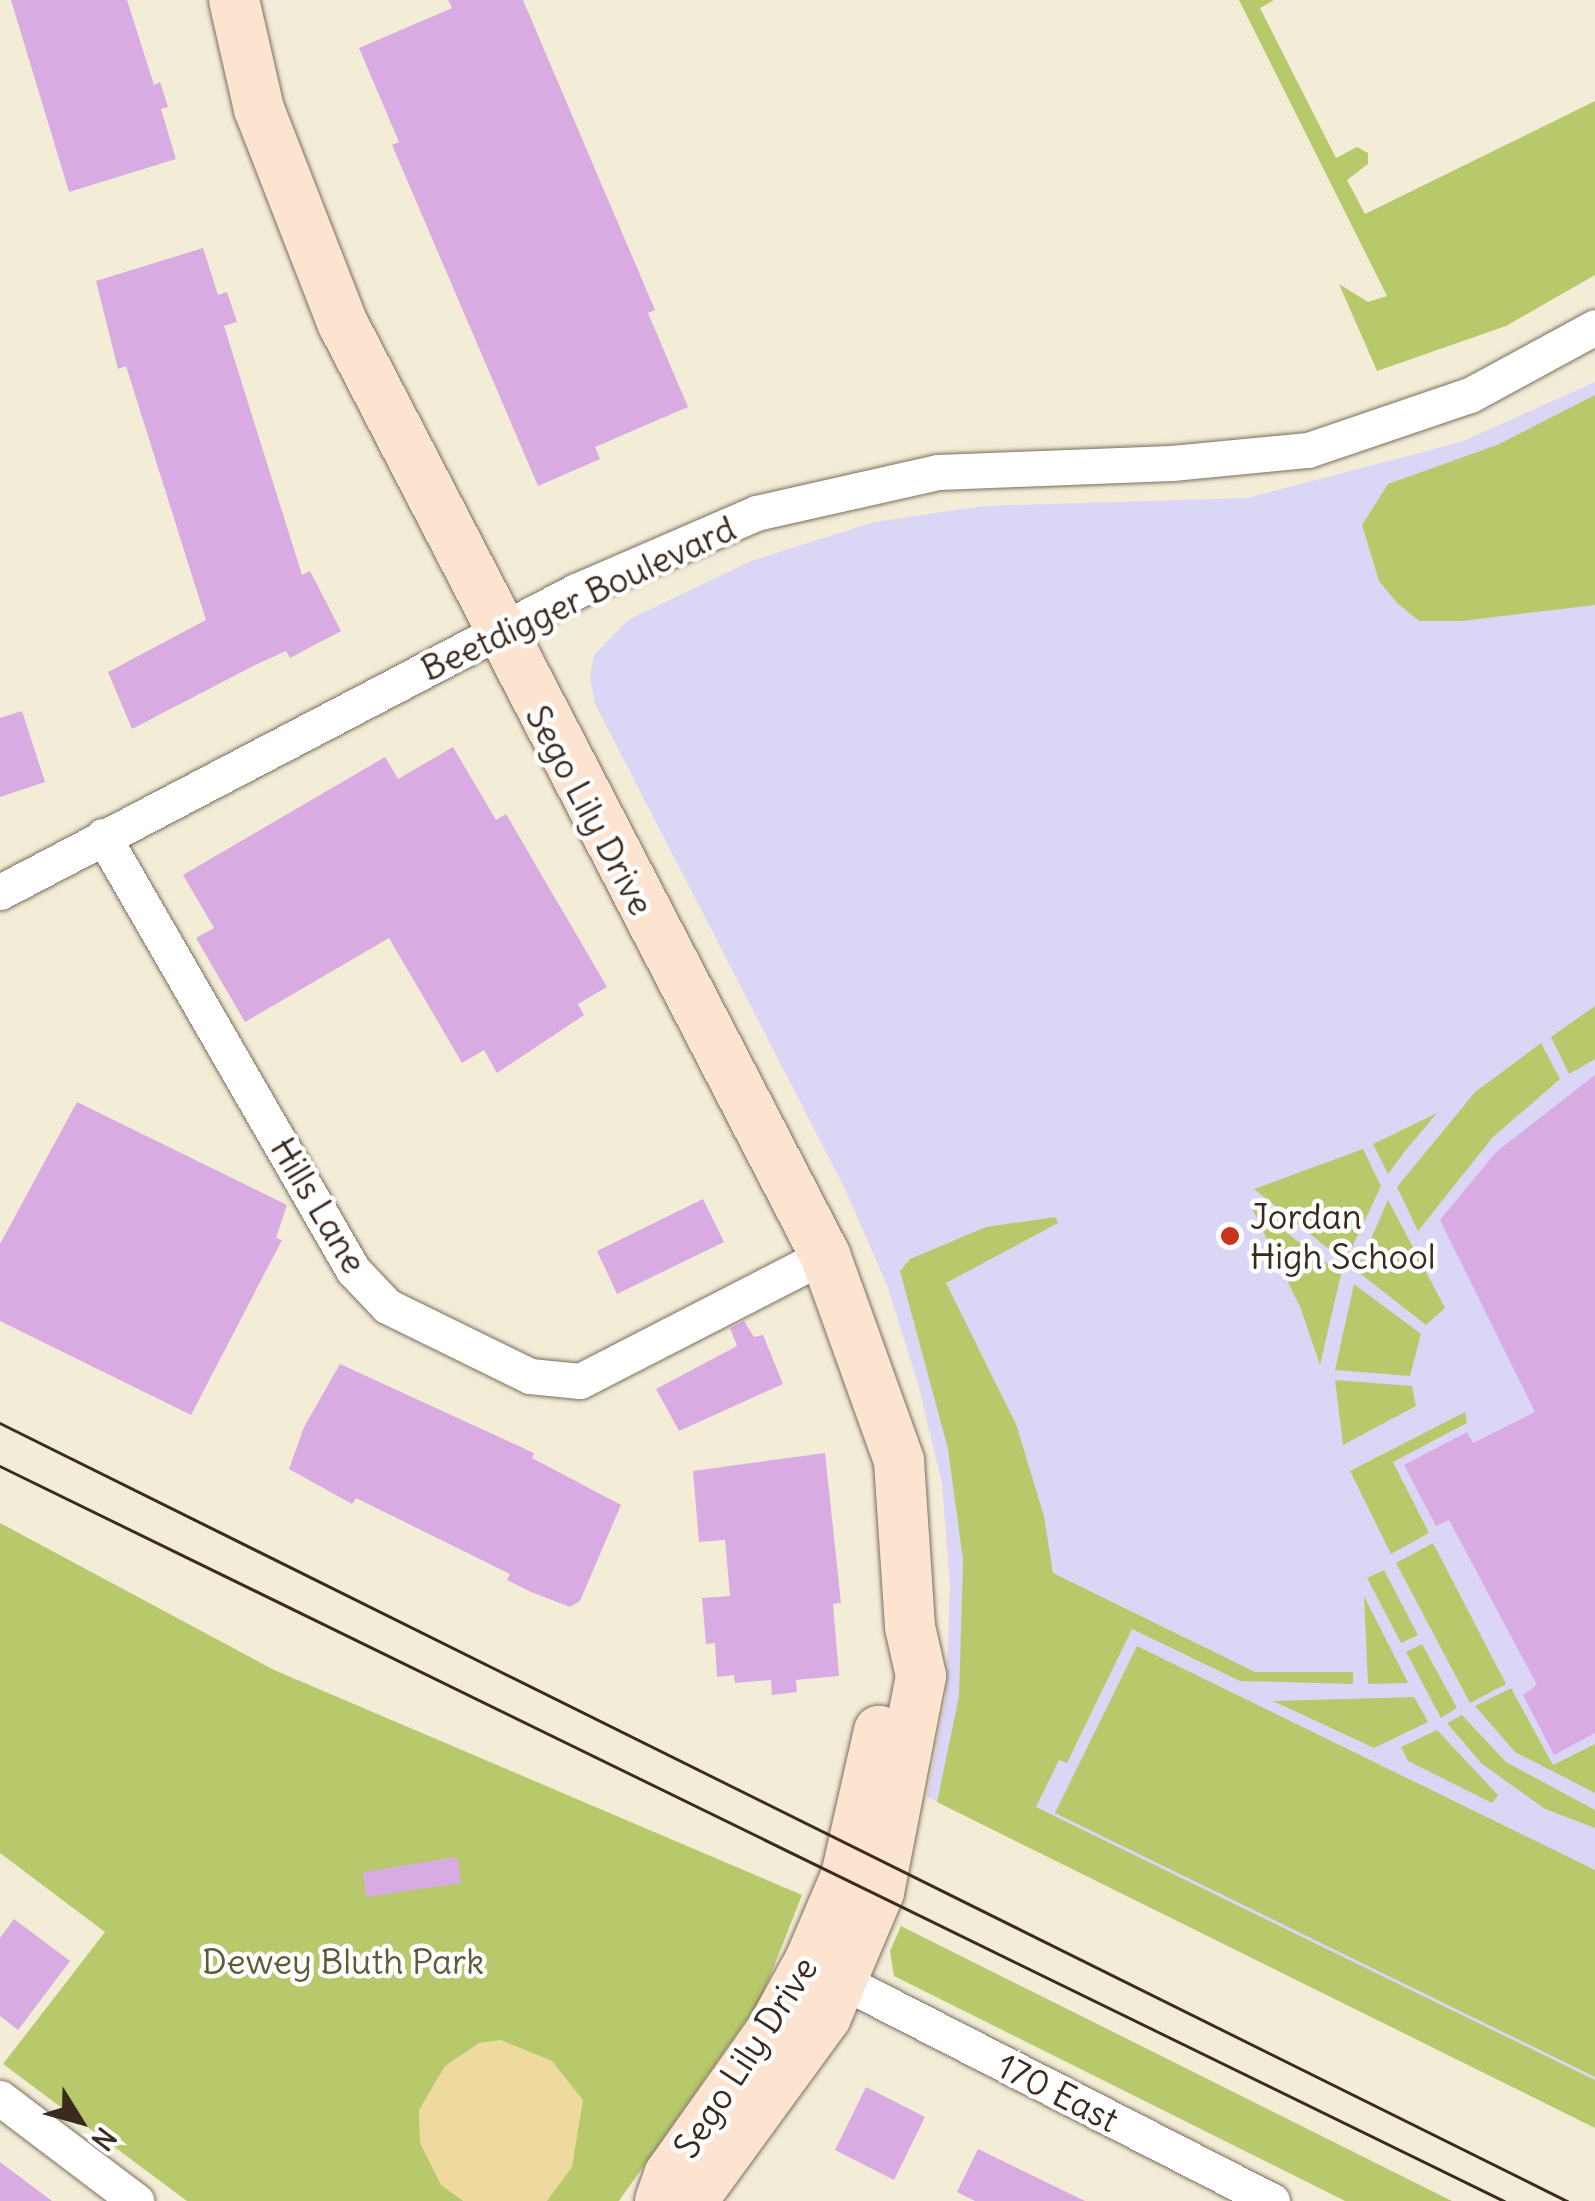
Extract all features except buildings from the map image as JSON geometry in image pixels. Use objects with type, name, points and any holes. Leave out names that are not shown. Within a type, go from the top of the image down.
[{"type":"main road","name":"Sego Lily Drive","points":[[234,0],[259,110],[302,230],[497,632],[825,1255],[899,1461],[910,1626],[920,1676],[896,1828],[844,1982],[692,2201]]},
{"type":"main road","name":"Sego Lily Drive","points":[[660,2201],[669,2176],[771,2031],[827,1923],[863,1814],[886,1675],[910,1626]]},
{"type":"street","name":"Beetdigger Boulevard","points":[[0,892],[497,632],[686,541],[790,504],[968,469],[1172,464],[1308,450],[1470,395],[1595,328]]},
{"type":"street","name":"Hills Lane","points":[[103,836],[353,1270],[387,1306],[530,1376],[580,1381],[825,1255]]},
{"type":"street","name":"170 East","points":[[844,1982],[1272,2201]]},
{"type":"street","points":[[0,2098],[136,2201]]},
{"type":"shaded area","name":"Jordan High School","points":[[1595,382],[1595,2123],[927,1797],[946,1696],[950,1586],[942,1483],[918,1384],[887,1285],[844,1187],[595,704],[590,678],[594,655],[628,620],[751,561],[874,522],[983,506],[1247,498],[1461,442]]},
{"type":"green space","points":[[1239,0],[1274,0],[1260,8],[1336,158],[1357,147],[1368,153],[1368,164],[1347,180],[1365,214],[1595,101],[1595,275],[1506,326],[1377,371],[1339,284],[1368,302],[1387,296]]},
{"type":"green space","points":[[1595,395],[1595,605],[1461,621],[1419,621],[1397,603],[1379,581],[1362,525],[1388,484],[1497,445]]},
{"type":"green space","points":[[1595,1006],[1595,1059],[1569,1074],[1551,1037]]},
{"type":"green space","points":[[1541,1043],[1560,1079],[1493,1137],[1418,1231],[1397,1187],[1475,1092]]},
{"type":"green space","points":[[1437,1113],[1405,1151],[1388,1174],[1373,1144]]},
{"type":"green space","points":[[1363,1149],[1381,1186],[1345,1262],[1254,1189]]},
{"type":"green space","points":[[1388,1200],[1445,1308],[1426,1325],[1357,1271]]},
{"type":"green space","points":[[1251,1206],[1341,1274],[1320,1365],[1301,1309]]},
{"type":"green space","points":[[1055,1217],[1058,1223],[946,1283],[1016,1424],[1044,1516],[1053,1573],[1255,1672],[1353,1672],[1353,1684],[1240,1681],[1132,1629],[1067,1763],[1059,1760],[1036,1807],[1595,2080],[1595,2128],[937,1802],[959,1696],[963,1560],[948,1449],[900,1271],[910,1259],[986,1227]]},
{"type":"green space","points":[[1354,1284],[1421,1334],[1410,1376],[1335,1370]]},
{"type":"green space","points":[[1335,1380],[1412,1386],[1416,1406],[1343,1445]]},
{"type":"green space","points":[[1465,1412],[1467,1423],[1393,1462],[1429,1533],[1391,1554],[1350,1471]]},
{"type":"green space","name":"Dewey Bluth Park","points":[[0,1523],[274,1670],[802,1895],[761,1999],[619,2201],[187,2201],[3,2064],[105,1932],[0,1853]]},
{"type":"green space","points":[[1433,1543],[1506,1684],[1470,1703],[1396,1563]]},
{"type":"green space","points":[[1384,1570],[1418,1635],[1401,1643],[1367,1578]]},
{"type":"green space","points":[[1364,1596],[1408,1683],[1368,1684]]},
{"type":"green space","points":[[1422,1644],[1457,1708],[1441,1718],[1406,1652]]},
{"type":"green space","points":[[1137,1646],[1595,1870],[1595,2077],[1055,1813]]},
{"type":"green space","points":[[1511,1688],[1553,1765],[1595,1744],[1595,1793],[1515,1752],[1475,1706]]},
{"type":"green space","points":[[1414,1697],[1428,1722],[1374,1748],[1273,1701]]},
{"type":"green space","points":[[1462,1715],[1506,1762],[1595,1810],[1595,1828],[1545,1809],[1482,1764],[1447,1723]]},
{"type":"green space","points":[[1437,1730],[1498,1795],[1492,1803],[1408,1761],[1401,1747]]},
{"type":"green space","points":[[901,1926],[1452,2201],[1345,2201],[894,1976],[890,1951]]},
{"type":"sand","points":[[501,2040],[552,2061],[583,2100],[572,2167],[547,2201],[463,2201],[441,2185],[420,2143],[419,2110],[445,2066],[479,2043]]},
{"type":"tram line","points":[[0,1423],[1567,2201]]},
{"type":"tram line","points":[[0,1466],[1504,2201]]},
{"type":"place","name":"Jordan High School","points":[[1230,1236]]}]
